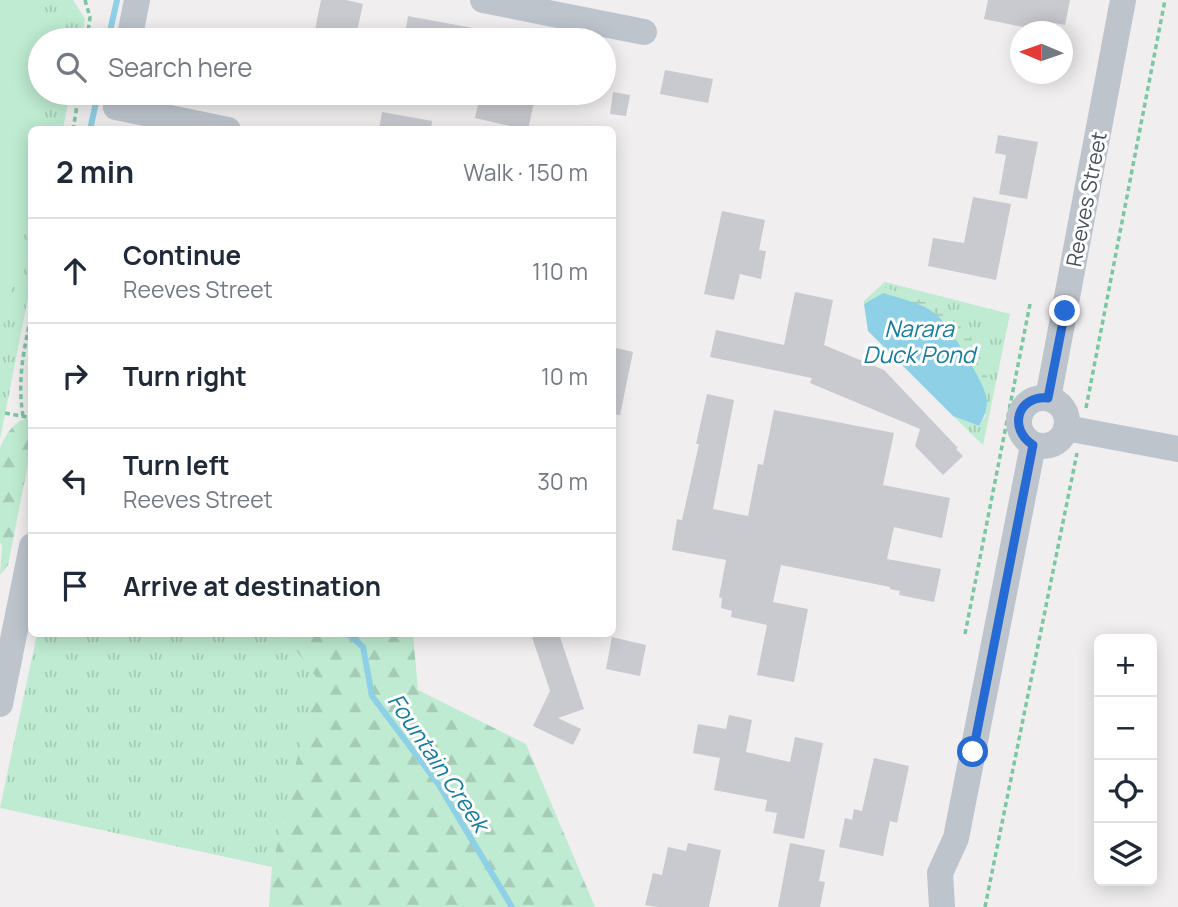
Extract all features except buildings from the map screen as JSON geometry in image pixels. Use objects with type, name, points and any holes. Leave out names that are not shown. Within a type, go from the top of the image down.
[{"type":"street","points":[[131,28],[136,0]]},
{"type":"street","points":[[483,0],[644,32]]},
{"type":"street","name":"Reeves Street","points":[[1048,398],[1123,0]]},
{"type":"street","points":[[115,112],[157,126]]},
{"type":"street","points":[[115,112],[203,126]]},
{"type":"street","points":[[1074,429],[1065,412],[1055,401],[1048,398],[1032,400],[1020,411],[1018,427],[1021,435],[1033,445],[1042,447],[1057,442],[1074,429],[1178,449]]},
{"type":"street","points":[[942,907],[940,873],[956,838],[1033,445]]},
{"type":"street","points":[[0,704],[28,566]]},
{"type":"path","points":[[85,0],[90,17],[89,28]]},
{"type":"path","points":[[985,907],[1074,429],[1165,0]]},
{"type":"path","points":[[75,126],[77,105]]},
{"type":"path","points":[[965,634],[1030,304]]},
{"type":"path","points":[[23,416],[19,386],[20,368],[28,331]]},
{"type":"path","points":[[5,413],[28,417]]},
{"type":"green space","points":[[0,0],[73,0],[85,19],[83,28],[28,28],[28,105],[68,105],[64,126],[28,126],[28,298],[0,439]]},
{"type":"green space","points":[[0,3],[64,16],[62,28],[28,28],[28,105],[47,105],[43,126],[28,126],[28,198],[0,343]]},
{"type":"green space","points":[[885,282],[1010,314],[983,445],[953,416],[981,427],[987,415],[991,389],[943,308],[880,286]]},
{"type":"green space","points":[[880,286],[943,308],[970,335],[992,389],[987,416],[981,427],[979,426],[986,415],[883,293],[864,304]]},
{"type":"green space","points":[[28,419],[28,464],[8,565],[0,575],[0,448],[14,425]]},
{"type":"green space","points":[[36,637],[286,637],[317,677],[272,867],[0,808]]},
{"type":"green space","points":[[286,637],[413,637],[418,690],[526,744],[595,907],[269,907],[272,867],[316,677]]},
{"type":"water","name":"Narara Duck Pond","points":[[883,293],[926,308],[938,316],[950,331],[984,389],[986,408],[979,426],[953,416],[868,331],[864,304]]},
{"type":"waterway","name":"Fountain Creek","points":[[111,28],[117,0]]},
{"type":"waterway","name":"Fountain Creek","points":[[91,126],[95,105]]},
{"type":"waterway","name":"Fountain Creek","points":[[351,637],[363,647],[372,696],[439,785],[512,907]]},
{"type":"route","points":[[973,752],[1033,445],[1021,435],[1018,419],[1025,404],[1040,397],[1048,398],[1065,311]]}]
